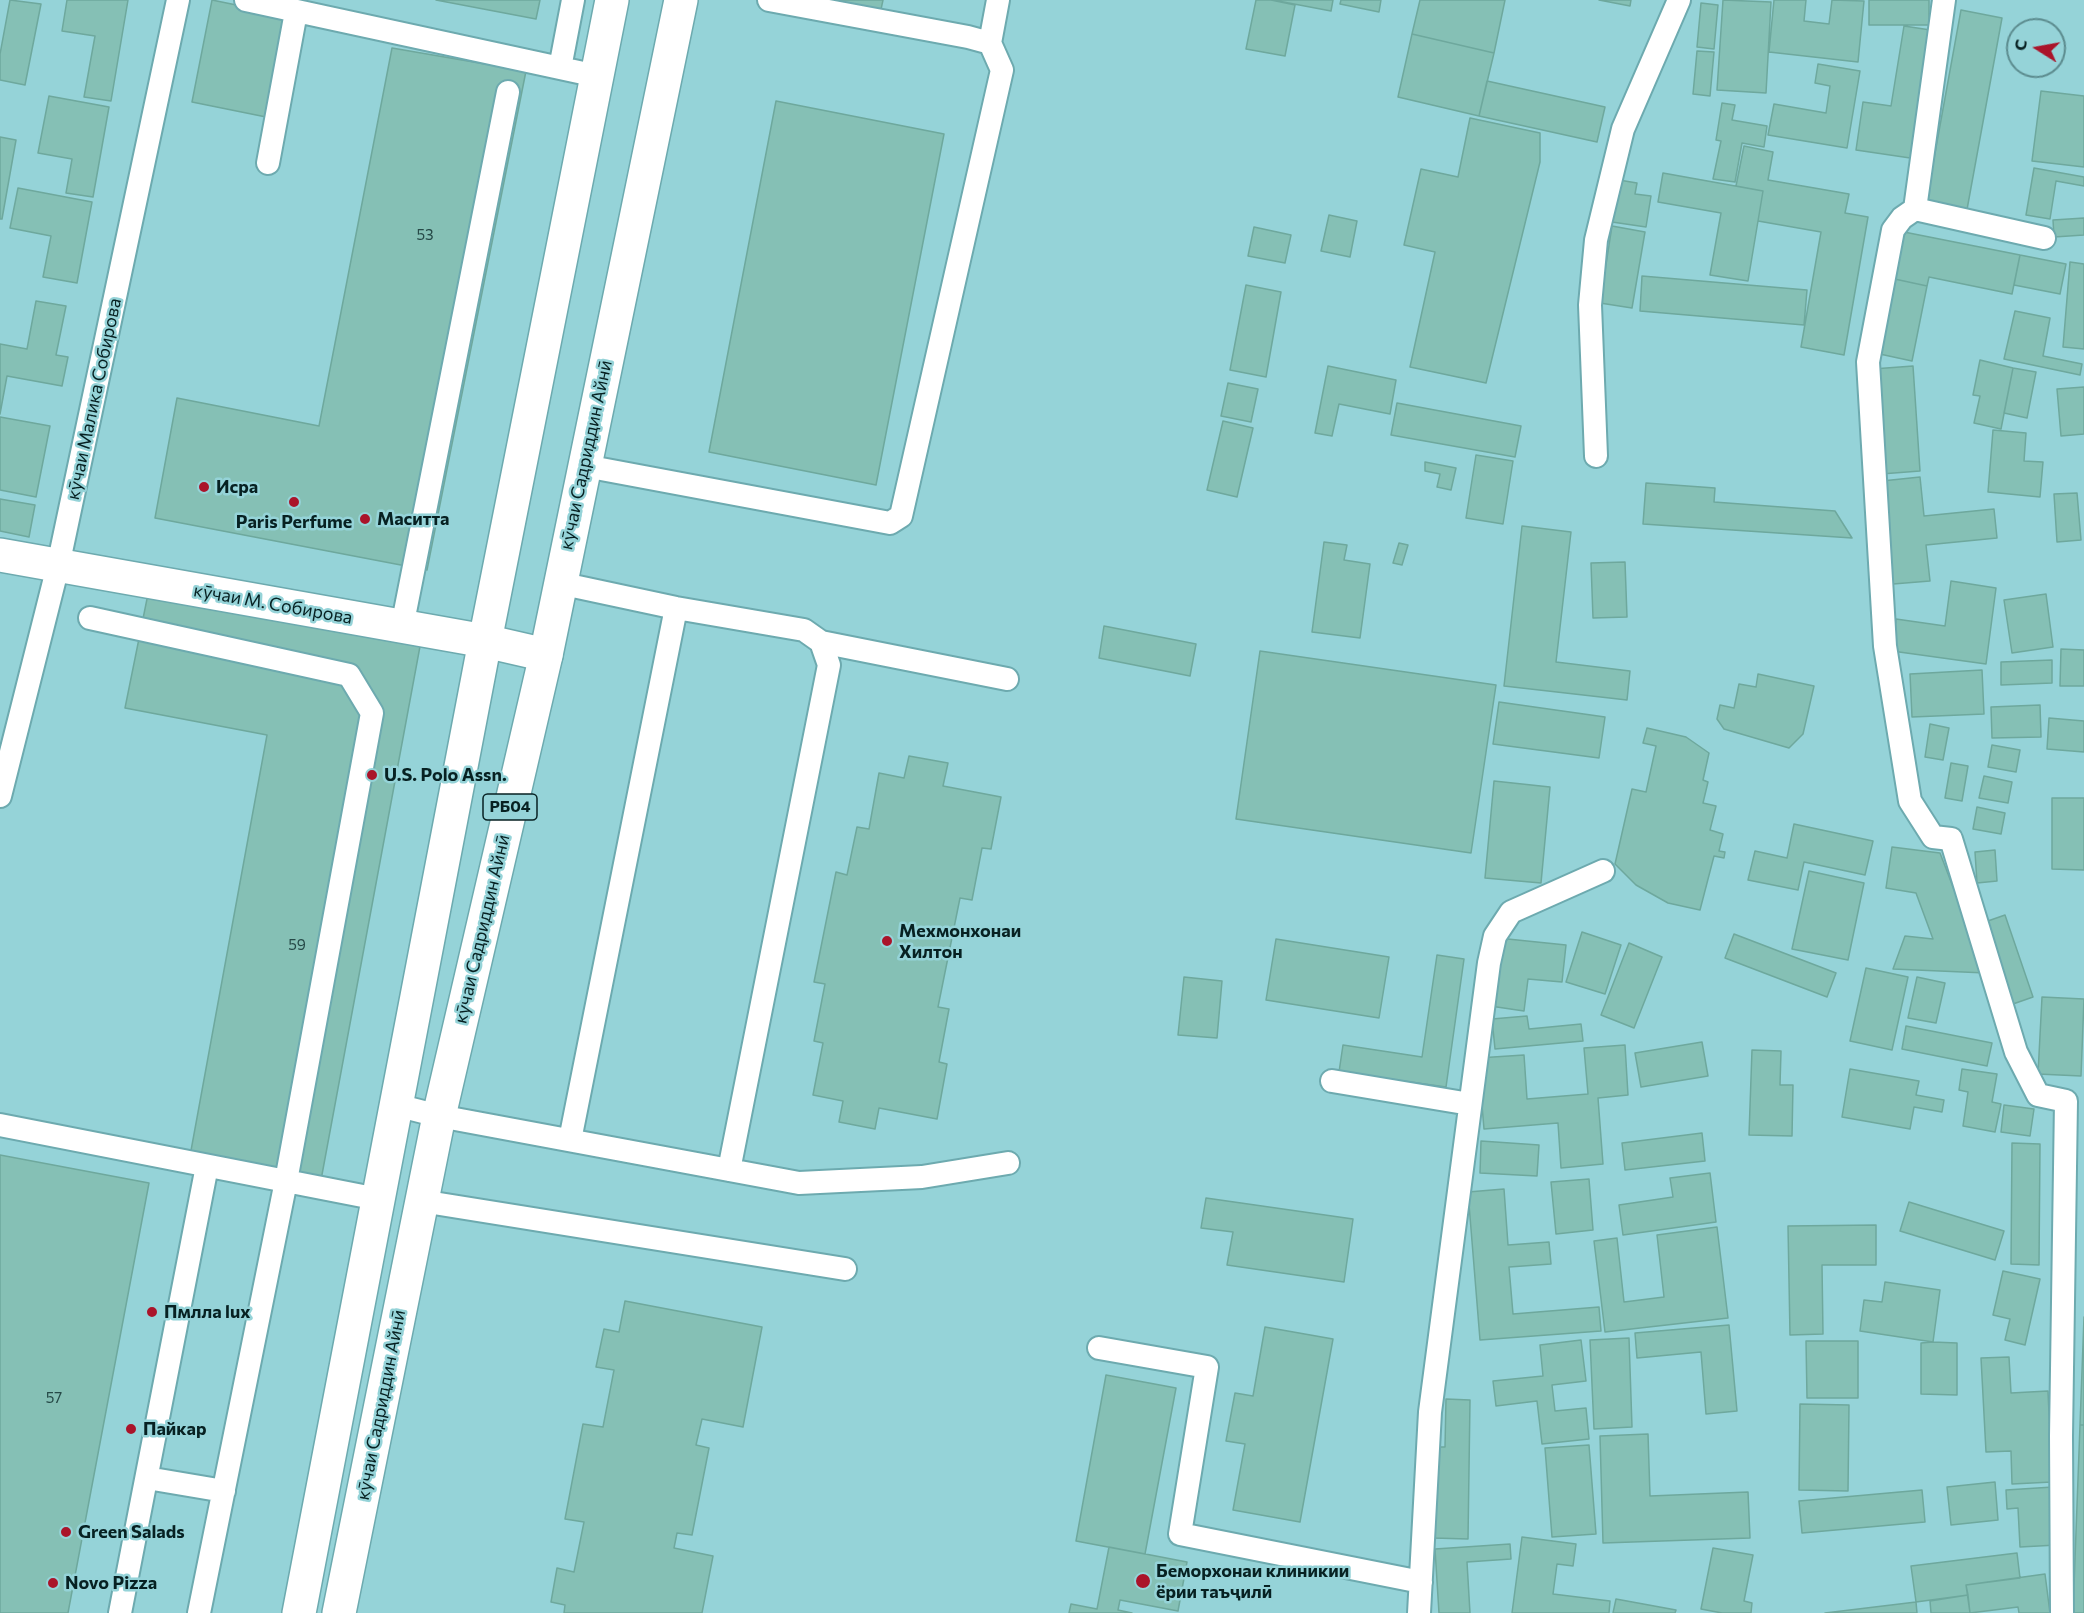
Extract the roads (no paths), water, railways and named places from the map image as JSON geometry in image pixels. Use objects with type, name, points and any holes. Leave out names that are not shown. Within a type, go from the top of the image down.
[{"type":"main road","name":"РБ04","points":[[299,1613],[485,641],[612,0]]},
{"type":"main road","name":"кӯчаи Садриддин Айнӣ","points":[[339,1613],[439,1116],[546,655],[559,583],[681,0]]},
{"type":"main road","name":"кӯчаи М. Собирова","points":[[0,555],[485,641],[546,655]]},
{"type":"lane","name":"кӯчаи Малика Собирова","points":[[0,796],[58,566],[178,0]]},
{"type":"lane","points":[[246,0],[597,76]]},
{"type":"lane","points":[[560,68],[573,0]]},
{"type":"lane","points":[[769,0],[990,43]]},
{"type":"lane","points":[[585,466],[890,523],[901,516],[1002,70],[990,43],[998,0]]},
{"type":"lane","points":[[1596,456],[1590,305],[1596,240],[1623,129],[1679,0]]},
{"type":"lane","points":[[1944,0],[1915,209],[1902,219],[1893,231],[1868,362],[1885,646],[1910,801],[1933,837],[1951,839],[2016,1052],[2038,1095],[2066,1101],[2061,1436],[2062,1613]]},
{"type":"lane","points":[[268,163],[296,12]]},
{"type":"lane","points":[[402,627],[508,93]]},
{"type":"lane","points":[[1915,209],[2044,238]]},
{"type":"lane","points":[[559,583],[676,608],[804,630],[821,642],[1007,679]]},
{"type":"lane","points":[[570,1140],[676,608]]},
{"type":"lane","points":[[90,618],[349,675],[372,713],[286,1181],[199,1613]]},
{"type":"lane","points":[[729,1170],[829,665],[821,642]]},
{"type":"lane","points":[[1419,1613],[1430,1412],[1489,963],[1495,936],[1511,912],[1603,871]]},
{"type":"lane","points":[[1332,1081],[1470,1104]]},
{"type":"lane","points":[[396,1105],[439,1116],[798,1183],[922,1177],[1008,1163]]},
{"type":"lane","points":[[0,1125],[378,1200]]},
{"type":"lane","points":[[120,1613],[207,1166]]},
{"type":"lane","points":[[421,1201],[844,1269]]},
{"type":"lane","points":[[1099,1348],[1207,1367],[1180,1534],[1421,1582]]},
{"type":"lane","points":[[147,1478],[224,1491]]},
{"type":"place","name":"Исра","points":[[204,487]]},
{"type":"place","name":"Paris Perfume","points":[[294,502]]},
{"type":"place","name":"Маситта","points":[[365,519]]},
{"type":"place","name":"U.S. Polo Assn.","points":[[372,775]]},
{"type":"place","name":"Мехмонхонаи Хилтон","points":[[887,941]]},
{"type":"place","name":"Пмлла lux","points":[[152,1312]]},
{"type":"place","name":"Пайкар","points":[[131,1429]]},
{"type":"place","name":"Green Salads","points":[[66,1532]]},
{"type":"place","name":"Беморхонаи клиникии ёрии таъҷилӣ","points":[[1143,1581]]},
{"type":"place","name":"Novo Pizza","points":[[53,1583]]}]
